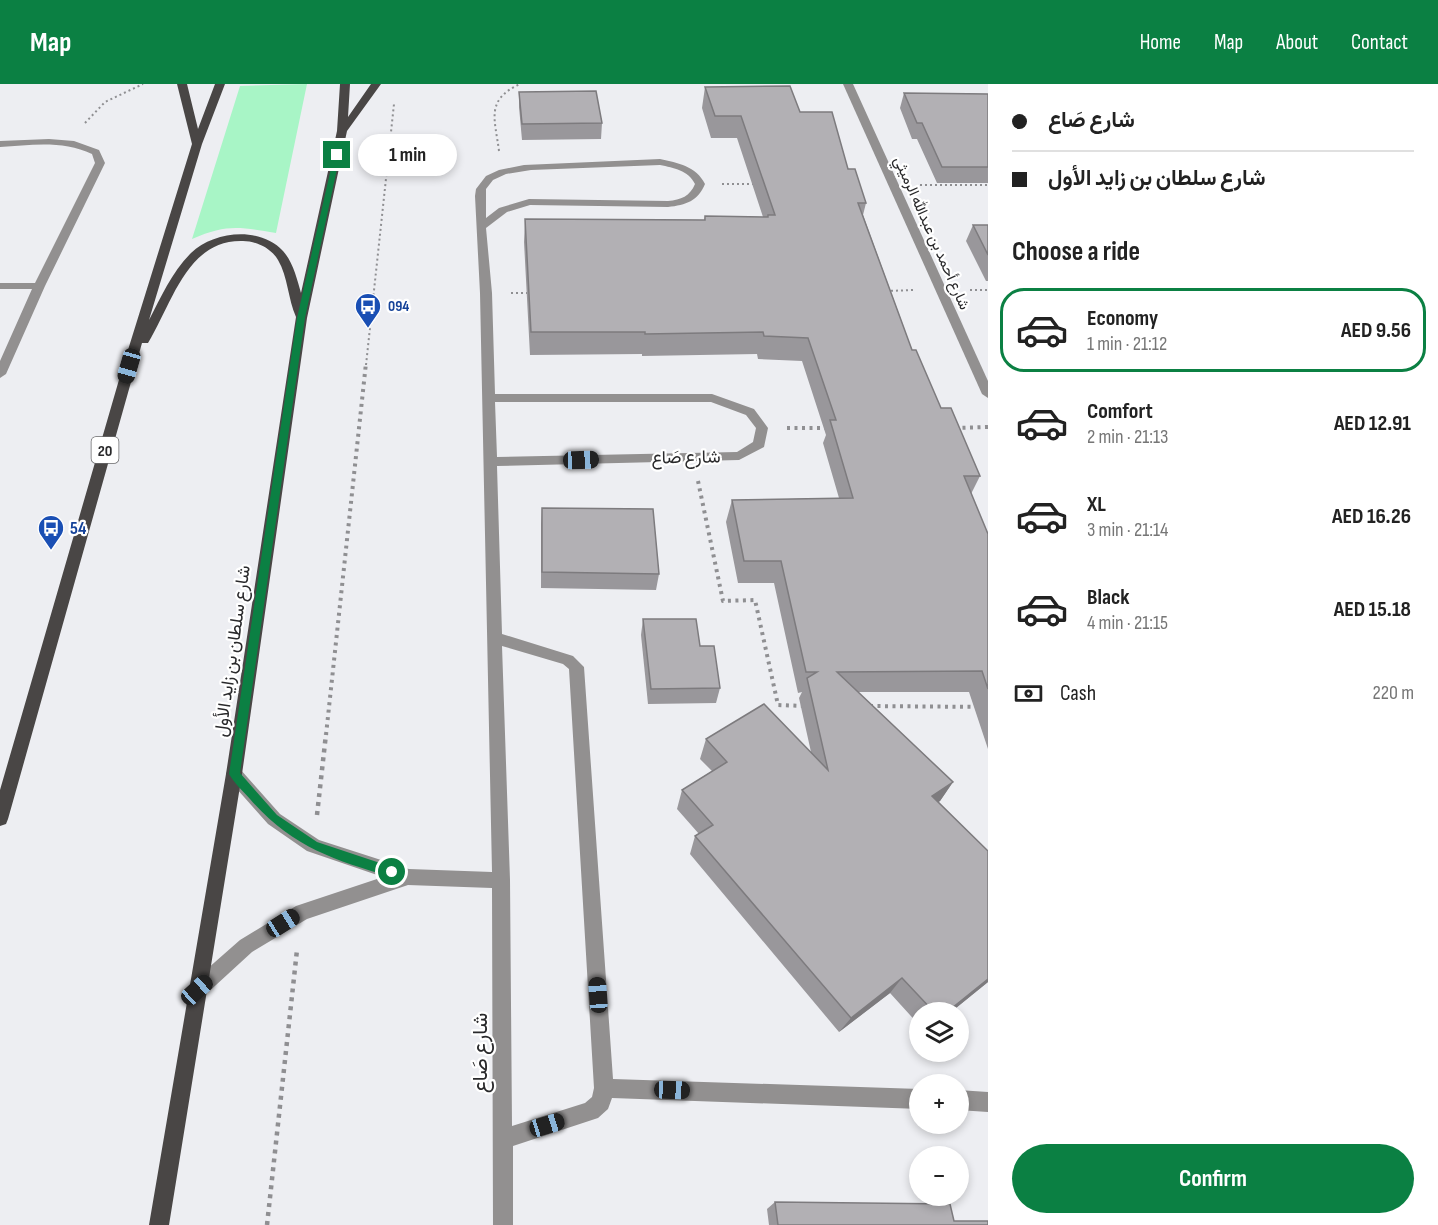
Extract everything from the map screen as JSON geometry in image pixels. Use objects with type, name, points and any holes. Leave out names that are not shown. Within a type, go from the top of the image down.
[{"type":"main road","points":[[182,84],[197,144]]},
{"type":"main road","name":"20","points":[[0,819],[129,366],[197,144],[220,84]]},
{"type":"main road","name":"شارع سلطان بن زايد الأول","points":[[159,1225],[234,774],[301,318],[342,131],[345,84]]},
{"type":"main road","points":[[342,131],[376,84]]},
{"type":"main road","points":[[129,366],[194,256],[212,243],[235,237],[263,241],[280,254],[291,280],[301,318]]},
{"type":"street","name":"شارع أحمد بن عبدالله الرميثي","points":[[848,84],[988,394]]},
{"type":"street","points":[[0,144],[68,142],[84,145],[96,152],[100,163],[39,286],[0,374]]},
{"type":"street","points":[[482,226],[503,210],[529,202],[668,204],[695,195],[700,184],[697,177],[683,167],[660,162],[531,167],[501,172]]},
{"type":"street","name":"شارع صَاع","points":[[501,172],[486,182],[480,195],[486,293],[501,880],[503,1225]]},
{"type":"street","points":[[0,286],[39,286]]},
{"type":"street","points":[[489,398],[712,398],[750,412],[762,428]]},
{"type":"street","name":"شارع صَاع","points":[[490,462],[739,456],[759,444],[762,428]]},
{"type":"street","points":[[495,638],[568,660],[576,667],[604,1088],[602,1102],[591,1111],[502,1138]]},
{"type":"street","points":[[234,774],[274,819],[314,846],[357,862],[409,877],[501,880]]},
{"type":"street","points":[[197,990],[246,946],[302,912],[352,893],[409,877]]},
{"type":"street","points":[[604,1088],[909,1099]]},
{"type":"street","points":[[969,1101],[988,1101]]},
{"type":"path","points":[[68,142],[105,102],[143,84]]},
{"type":"path","points":[[501,172],[495,105],[499,95],[508,88],[520,84]]},
{"type":"path","points":[[314,846],[395,97]]},
{"type":"path","points":[[700,184],[757,184]]},
{"type":"path","points":[[894,184],[988,184]]},
{"type":"path","points":[[881,291],[988,290]]},
{"type":"path","points":[[486,293],[534,293]]},
{"type":"path","points":[[952,428],[988,427]]},
{"type":"path","points":[[762,428],[833,428]]},
{"type":"path","points":[[694,457],[723,601],[755,600],[778,705],[813,706]]},
{"type":"path","points":[[860,706],[988,707]]},
{"type":"path","points":[[267,1225],[302,912]]},
{"type":"green space","points":[[307,84],[276,233],[233,228],[192,239],[240,86]]},
{"type":"building","points":[[790,86],[800,112],[832,112],[848,169],[855,169],[866,203],[858,203],[912,350],[916,350],[941,408],[951,408],[980,476],[964,476],[988,534],[988,689],[982,671],[837,672],[953,782],[932,796],[988,851],[988,979],[959,1002],[925,1002],[902,978],[851,1018],[695,836],[713,825],[682,790],[727,762],[706,739],[764,704],[828,770],[807,678],[817,672],[806,672],[781,561],[744,561],[732,500],[853,498],[830,420],[836,420],[808,338],[764,336],[763,332],[645,334],[645,332],[531,332],[525,219],[705,220],[705,216],[768,217],[768,215],[775,215],[741,116],[715,116],[705,87]]},
{"type":"building","points":[[596,91],[602,123],[522,124],[519,92]]},
{"type":"building","points":[[904,93],[988,94],[988,167],[942,167],[922,123],[917,123]]},
{"type":"building","points":[[973,225],[988,225],[988,255]]},
{"type":"building","points":[[542,508],[653,509],[659,574],[542,572]]},
{"type":"building","points":[[643,619],[696,619],[700,646],[714,646],[720,688],[651,689]]},
{"type":"building","points":[[775,1202],[950,1206],[954,1221],[988,1221],[988,1225],[778,1225]]},
{"type":"place","name":"094","points":[[368,329]]},
{"type":"place","name":"54","points":[[51,551]]},
{"type":"route","points":[[337,155],[301,318],[234,774],[274,819],[314,846],[392,872]]}]
